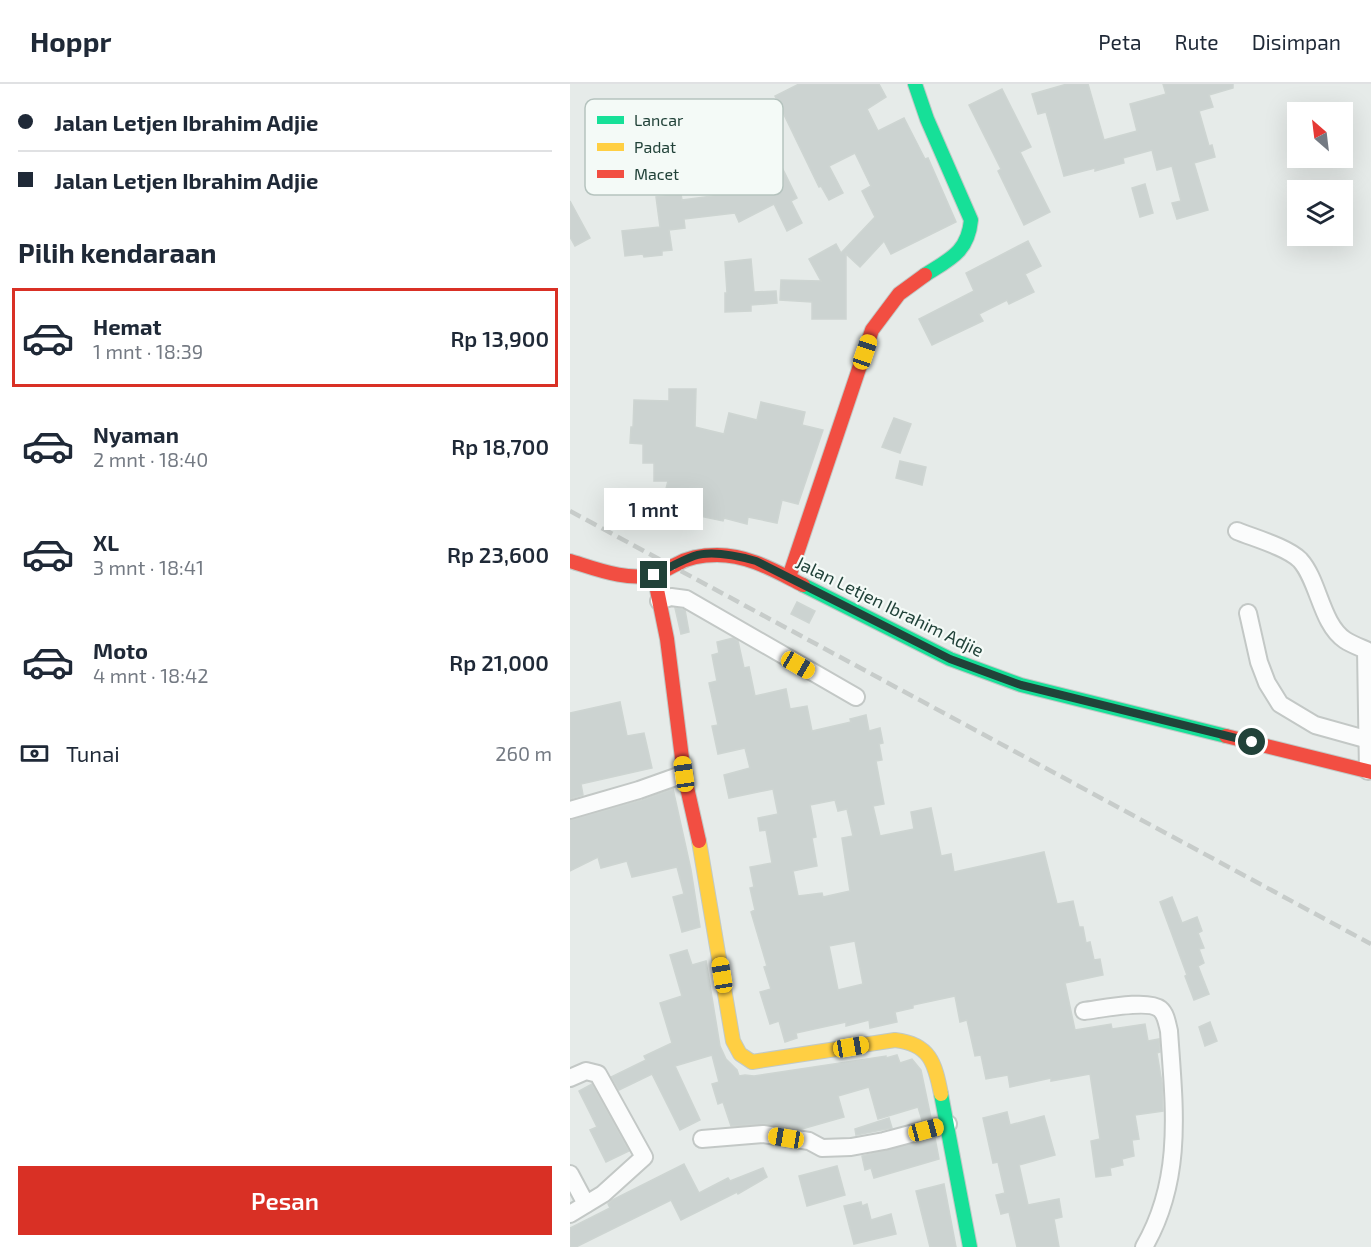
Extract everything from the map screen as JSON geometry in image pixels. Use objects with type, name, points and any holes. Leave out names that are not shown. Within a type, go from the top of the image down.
[{"type":"main road","points":[[789,577],[873,330],[888,304],[913,282],[961,251],[972,232],[971,220],[927,119],[915,84]]},
{"type":"main road","name":"Jalan Letjen Ibrahim Adjie","points":[[570,561],[603,571],[631,576],[654,575],[696,555],[732,555],[756,561],[950,659],[1021,685],[1370,772]]},
{"type":"main road","points":[[654,575],[667,639],[684,774],[705,867],[733,1041],[737,1052],[742,1058],[752,1062],[896,1040],[912,1041],[925,1050],[937,1071],[970,1247]]},
{"type":"street","points":[[1237,531],[1292,554],[1300,560],[1309,573],[1332,626],[1344,640],[1368,650],[1370,772]]},
{"type":"street","points":[[659,601],[671,597],[686,600],[856,697]]},
{"type":"street","points":[[1248,613],[1259,662],[1267,683],[1280,704],[1315,726],[1369,740]]},
{"type":"street","points":[[570,810],[684,774]]},
{"type":"street","points":[[1084,1011],[1149,1004],[1160,1009],[1169,1031],[1175,1124],[1170,1171],[1167,1194],[1144,1247]]},
{"type":"street","points":[[570,1078],[586,1071],[598,1074],[644,1157],[603,1194],[570,1214]]},
{"type":"street","points":[[702,1139],[763,1134],[809,1141],[822,1148],[851,1147],[948,1124]]},
{"type":"street","points":[[570,1174],[586,1204]]},
{"type":"building","points":[[799,84],[879,84],[886,97],[867,109],[878,131],[904,118],[925,159],[928,158],[956,222],[891,254],[884,241],[860,267],[846,254],[846,319],[812,319],[812,302],[780,300],[781,280],[821,281],[809,259],[836,244],[841,253],[875,217],[862,191],[871,186],[855,153],[829,166],[843,193],[829,200],[821,186],[819,187],[783,113],[783,99],[776,99],[775,96]]},
{"type":"building","points":[[1067,84],[1088,84],[1104,140],[1137,131],[1130,104],[1166,94],[1163,84],[1233,84],[1233,88],[1209,95],[1213,107],[1199,111],[1209,146],[1212,145],[1215,157],[1194,163],[1208,210],[1177,219],[1172,203],[1181,201],[1172,166],[1157,170],[1152,150],[1123,158],[1124,163],[1064,176],[1046,112],[1038,114],[1032,94]]},
{"type":"building","points":[[1002,89],[1031,147],[1020,152],[1050,212],[1024,225],[998,171],[1001,169],[969,105]]},
{"type":"building","points":[[783,170],[797,198],[791,201],[802,223],[787,231],[774,204],[739,222],[735,213],[684,219],[685,228],[669,230],[672,250],[662,251],[662,255],[625,256],[622,231],[660,227],[656,197],[681,195],[682,200],[720,195],[783,195]]},
{"type":"building","points":[[1145,184],[1153,213],[1140,217],[1132,188]]},
{"type":"building","points":[[570,201],[590,238],[575,246],[570,237]]},
{"type":"building","points":[[1028,241],[1041,266],[1025,274],[1034,292],[1009,304],[1007,300],[979,314],[983,321],[932,345],[919,319],[974,291],[966,273]]},
{"type":"building","points":[[751,259],[754,292],[776,291],[777,303],[751,305],[751,311],[725,312],[725,293],[727,293],[725,262]]},
{"type":"building","points":[[669,389],[696,389],[695,427],[724,434],[729,413],[757,420],[761,402],[805,412],[802,425],[823,430],[798,504],[782,500],[777,523],[748,517],[747,524],[661,508],[668,481],[654,481],[654,463],[643,463],[643,444],[630,443],[631,427],[633,427],[634,400],[669,401]]},
{"type":"building","points":[[894,418],[911,424],[900,453],[882,447]]},
{"type":"building","points":[[900,461],[926,467],[922,485],[896,478]]},
{"type":"building","points":[[797,602],[815,611],[809,623],[791,614]]},
{"type":"building","points":[[675,608],[685,610],[689,632],[681,634]]},
{"type":"building","points":[[733,638],[738,641],[744,668],[749,667],[755,696],[786,689],[790,709],[807,706],[812,731],[851,722],[850,719],[866,715],[869,731],[880,728],[883,743],[879,744],[882,760],[876,761],[884,804],[873,806],[880,836],[914,829],[911,812],[931,808],[941,856],[951,854],[954,872],[1044,852],[1057,904],[1073,901],[1079,927],[1083,927],[1086,943],[1090,942],[1094,960],[1100,959],[1103,975],[1065,983],[1075,1030],[1111,1024],[1112,1029],[1145,1024],[1148,1041],[1159,1039],[1160,1052],[1157,1053],[1162,1083],[1163,1111],[1135,1115],[1139,1139],[1132,1140],[1134,1156],[1122,1159],[1123,1165],[1110,1168],[1111,1175],[1096,1177],[1091,1141],[1100,1139],[1090,1074],[1051,1081],[1051,1078],[1010,1087],[1008,1075],[986,1079],[981,1055],[975,1056],[967,1020],[960,1022],[955,996],[913,1005],[913,1008],[895,1012],[897,1022],[870,1028],[869,1020],[846,1026],[846,1022],[796,1033],[797,1038],[785,1042],[779,1021],[770,1024],[760,992],[771,989],[764,967],[767,966],[751,912],[755,910],[750,888],[754,887],[750,867],[772,863],[766,830],[760,831],[758,818],[778,814],[773,789],[729,798],[724,775],[750,768],[745,748],[718,754],[712,726],[718,725],[709,683],[717,681],[712,655],[719,653],[717,642]],"holes":[[[835,800],[838,811],[847,809],[853,836],[842,838],[850,891],[823,897],[822,893],[798,896],[793,871],[817,866],[812,838],[816,837],[810,805]],[[855,941],[863,984],[838,990],[829,946]]]},
{"type":"building","points":[[620,702],[627,736],[644,733],[652,768],[581,784],[583,795],[570,799],[570,713]]},
{"type":"building","points":[[673,789],[691,870],[700,927],[682,932],[673,897],[684,894],[677,867],[632,877],[627,861],[601,868],[598,857],[570,871],[570,820]]},
{"type":"building","points":[[1172,897],[1182,923],[1197,917],[1202,931],[1198,933],[1204,948],[1199,949],[1204,963],[1198,966],[1209,994],[1194,1000],[1160,902]]},
{"type":"building","points":[[687,950],[692,965],[706,961],[720,1046],[726,1059],[737,1070],[739,1076],[754,1076],[897,1055],[900,1063],[912,1059],[921,1070],[931,1118],[922,1120],[918,1107],[878,1119],[869,1087],[838,1096],[844,1117],[802,1129],[764,1124],[731,1126],[723,1102],[718,1104],[712,1084],[719,1082],[712,1055],[675,1066],[700,1120],[680,1130],[652,1074],[619,1090],[611,1077],[646,1060],[644,1056],[672,1043],[660,1003],[682,996],[670,955]]},
{"type":"building","points":[[1210,1022],[1217,1041],[1205,1046],[1199,1027]]},
{"type":"building","points":[[592,1084],[629,1151],[606,1162],[590,1130],[597,1127],[579,1091]]},
{"type":"building","points":[[1007,1112],[1010,1125],[1044,1116],[1055,1155],[1019,1165],[1028,1205],[1059,1199],[1062,1217],[1054,1219],[1059,1247],[1017,1247],[1009,1212],[1001,1214],[996,1195],[1005,1193],[998,1162],[993,1163],[983,1118]]},
{"type":"building","points":[[889,1118],[892,1128],[856,1135],[855,1129]]},
{"type":"building","points":[[935,1138],[939,1159],[874,1178],[871,1168],[865,1170],[862,1156]]},
{"type":"building","points":[[684,1164],[699,1193],[728,1178],[730,1181],[763,1168],[767,1177],[738,1194],[737,1192],[681,1220],[671,1200],[576,1247],[570,1247],[570,1228],[610,1208],[608,1204],[612,1200]]},
{"type":"building","points":[[837,1166],[845,1195],[807,1206],[799,1176]]},
{"type":"building","points":[[944,1184],[956,1247],[930,1247],[916,1191]]},
{"type":"building","points":[[861,1202],[862,1206],[867,1204],[871,1220],[891,1214],[896,1234],[854,1244],[844,1206]]},
{"type":"railway","points":[[570,511],[1371,944]]},
{"type":"traffic: fast","points":[[915,84],[927,119],[971,220],[962,247],[950,259],[925,275]]},
{"type":"traffic: fast","points":[[803,585],[950,659],[1021,685],[1226,736]]},
{"type":"traffic: fast","points":[[941,1094],[970,1247]]},
{"type":"traffic: slow","points":[[699,841],[733,1041],[740,1054],[752,1062],[895,1040],[907,1042],[929,1057],[941,1094]]},
{"type":"traffic: jam","points":[[789,577],[872,330],[899,294],[925,275]]},
{"type":"traffic: jam","points":[[570,561],[612,574],[645,576],[656,574],[696,557],[729,556],[762,565],[803,585]]},
{"type":"traffic: jam","points":[[654,575],[667,639],[684,774],[699,841]]},
{"type":"traffic: jam","points":[[1226,736],[1371,772]]},
{"type":"route","points":[[654,575],[696,555],[732,555],[756,561],[950,659],[1021,685],[1252,742]]}]
